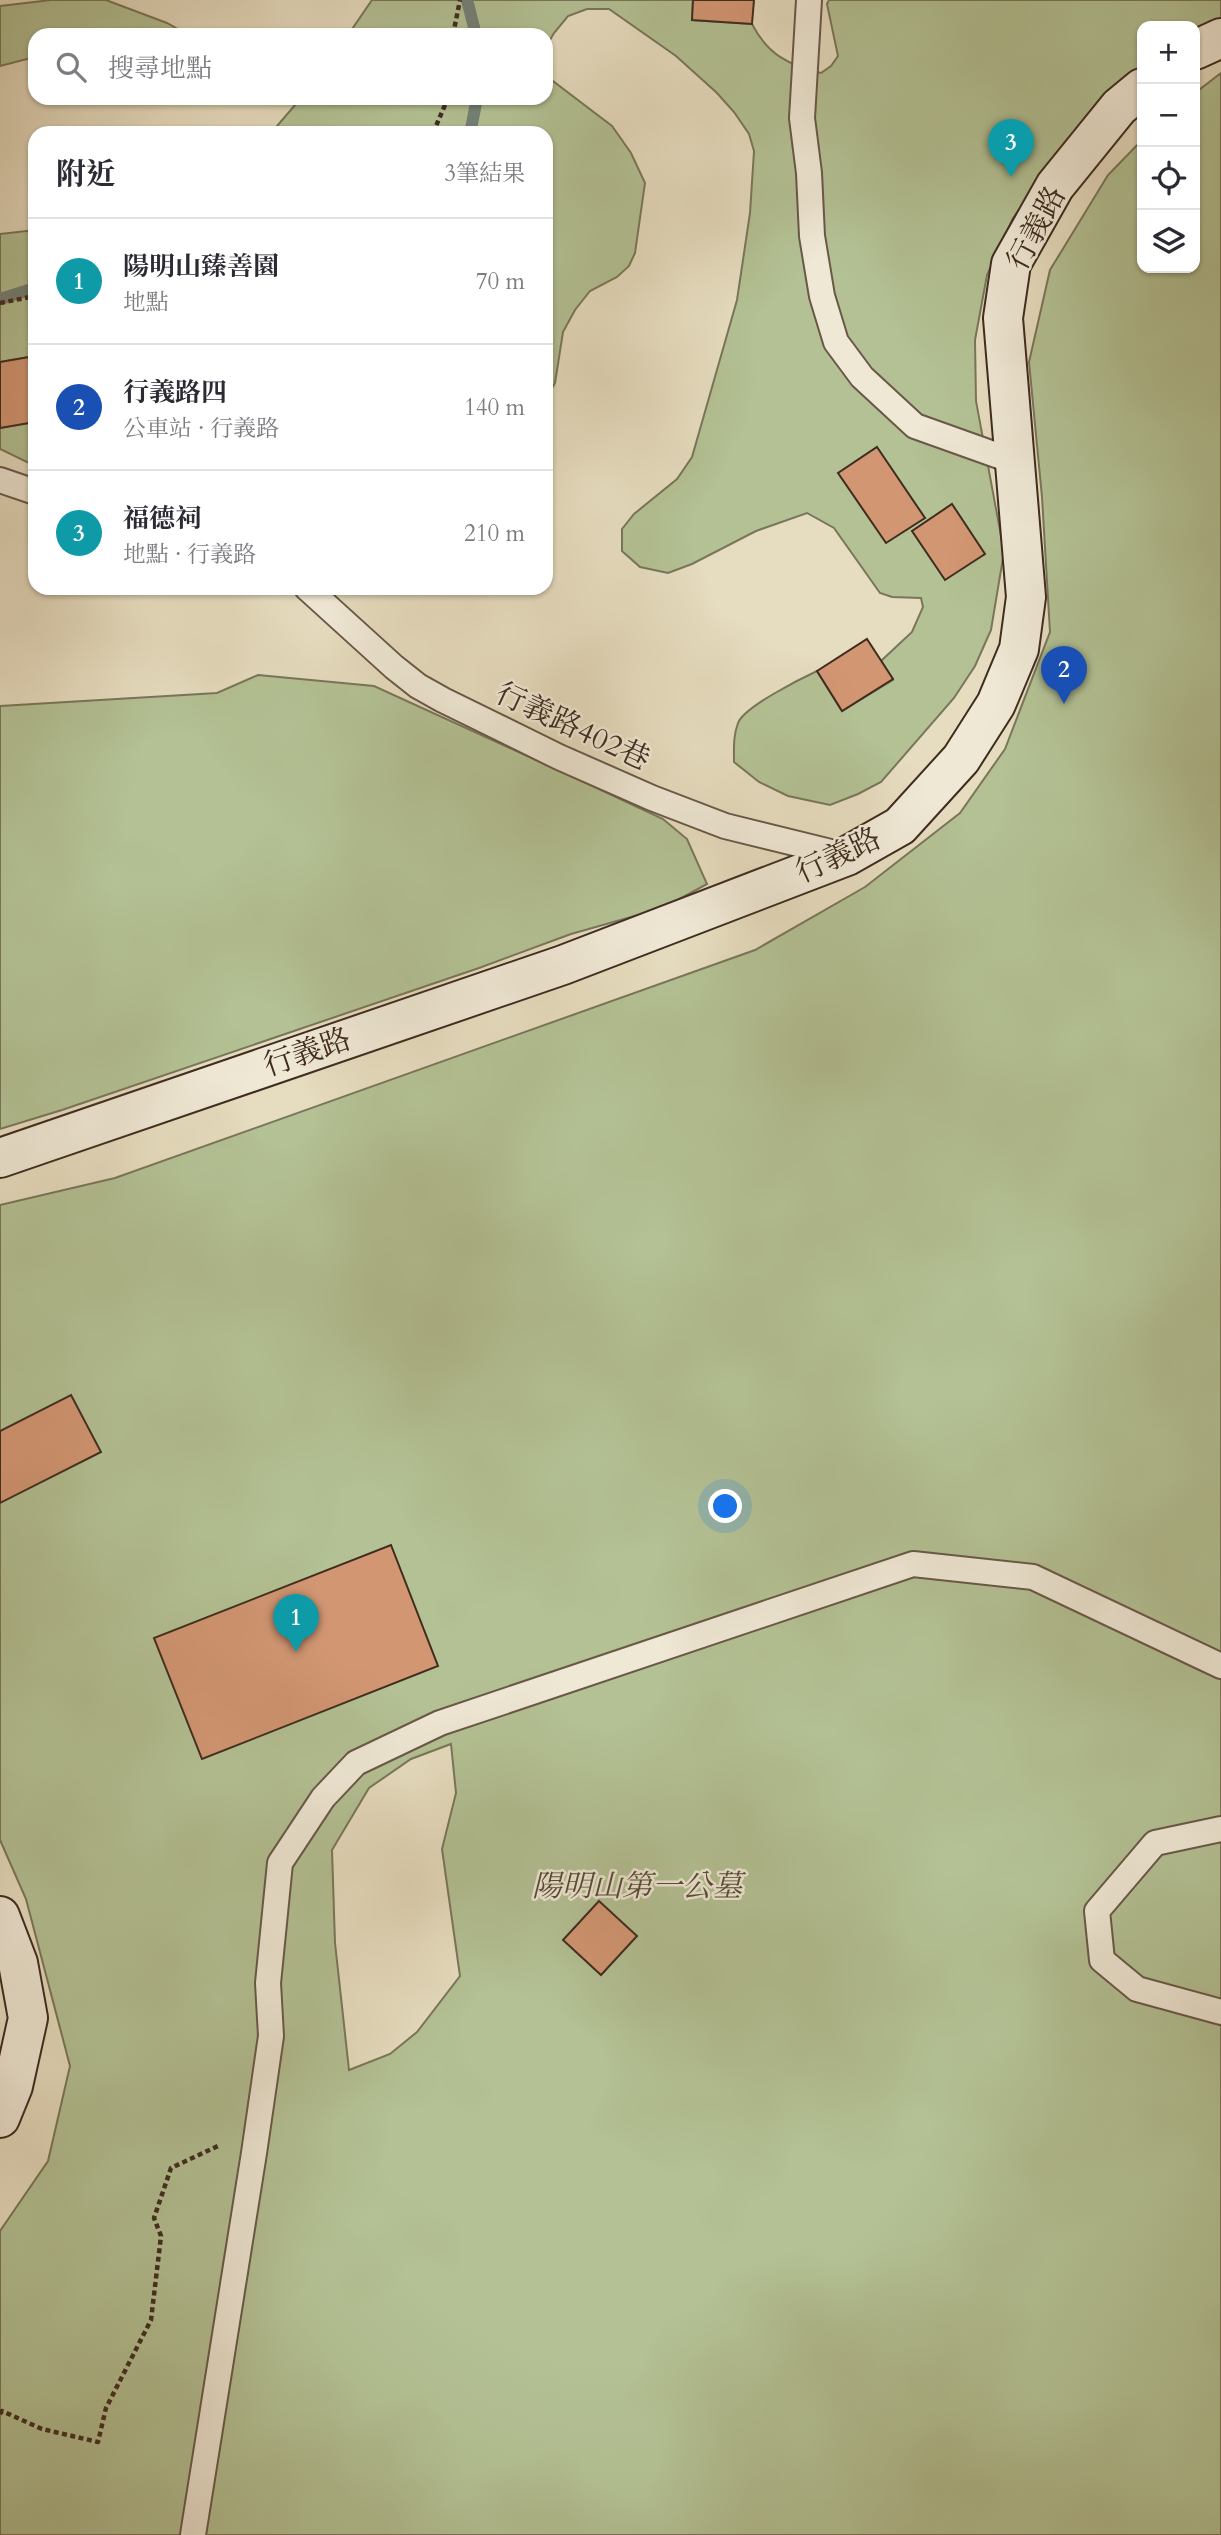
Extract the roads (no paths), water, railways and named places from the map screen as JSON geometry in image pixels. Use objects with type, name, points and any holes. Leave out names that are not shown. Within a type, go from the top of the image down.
[{"type":"street","points":[[1200,48],[1221,38]]},
{"type":"street","name":"行義路","points":[[0,1158],[563,965],[847,856],[900,826],[961,759],[996,704],[1019,649],[1026,597],[1003,318],[1011,264],[1055,186],[1119,107],[1137,92]]},
{"type":"street","points":[[0,1916],[18,1963],[28,2018],[13,2086],[0,2118]]},
{"type":"lane","points":[[809,0],[802,118],[809,173],[812,236],[822,296],[836,342],[862,377],[915,426],[1013,461]]},
{"type":"lane","points":[[0,480],[28,490]]},
{"type":"lane","name":"行義路402巷","points":[[315,595],[418,686],[559,757],[725,827],[847,856]]},
{"type":"lane","points":[[193,2535],[271,2036],[268,1983],[281,1864],[323,1798],[356,1763],[440,1723],[913,1564],[1033,1577],[1221,1666]]},
{"type":"lane","points":[[1221,1829],[1155,1843],[1097,1911],[1102,1960],[1138,1989],[1221,2012]]},
{"type":"waterway","points":[[467,0],[474,28]]},
{"type":"waterway","points":[[472,126],[476,105]]},
{"type":"waterway","points":[[0,299],[28,290]]},
{"type":"place","name":"福德祠","points":[[1011,177]]},
{"type":"place","name":"行義路四","points":[[1064,704]]},
{"type":"place","name":"陽明山臻善園","points":[[296,1652]]},
{"type":"park label","name":"陽明山第一公墓","points":[[637,1886]]}]
